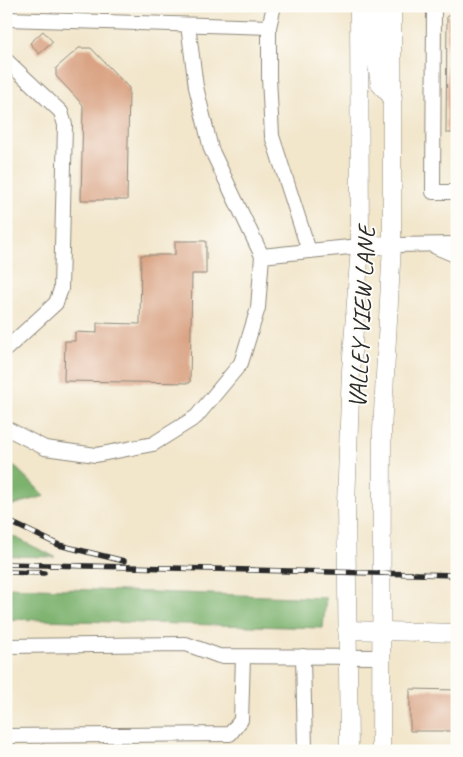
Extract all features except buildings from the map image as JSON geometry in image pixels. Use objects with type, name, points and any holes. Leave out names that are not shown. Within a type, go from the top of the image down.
[{"type":"main road","name":"VALLEY VIEW LANE","points":[[349,751],[347,459],[360,246],[359,6]]},
{"type":"main road","points":[[376,6],[377,65],[380,84],[393,98]]},
{"type":"main road","name":"VALLEY VIEW LANE","points":[[381,751],[382,431],[392,245],[392,6]]},
{"type":"main road","points":[[360,246],[392,245]]},
{"type":"main road","points":[[348,630],[457,633]]},
{"type":"lane","points":[[274,6],[269,27],[272,136],[309,251]]},
{"type":"lane","points":[[434,6],[433,192],[457,192]]},
{"type":"lane","points":[[6,19],[269,27]]},
{"type":"lane","points":[[6,428],[45,448],[96,455],[153,444],[196,418],[241,363],[258,308],[262,256],[211,149],[196,88],[188,25]]},
{"type":"lane","points":[[6,60],[61,112],[65,125],[60,289],[56,303],[6,349]]},
{"type":"lane","points":[[429,244],[457,256]]},
{"type":"lane","points":[[392,245],[457,244]]},
{"type":"lane","points":[[262,256],[360,246]]},
{"type":"lane","points":[[6,646],[186,644],[219,656],[380,657]]},
{"type":"lane","points":[[303,656],[305,751]]},
{"type":"lane","points":[[6,736],[230,734],[242,720],[243,657]]},
{"type":"green space","points":[[7,459],[45,496],[6,507]]},
{"type":"green space","points":[[6,533],[55,557],[6,556]]},
{"type":"green space","points":[[6,587],[326,598],[323,628],[6,619]]},
{"type":"railway","points":[[6,520],[59,545],[124,561]]},
{"type":"railway","points":[[6,564],[457,575]]},
{"type":"railway","points":[[6,572],[44,573]]}]
